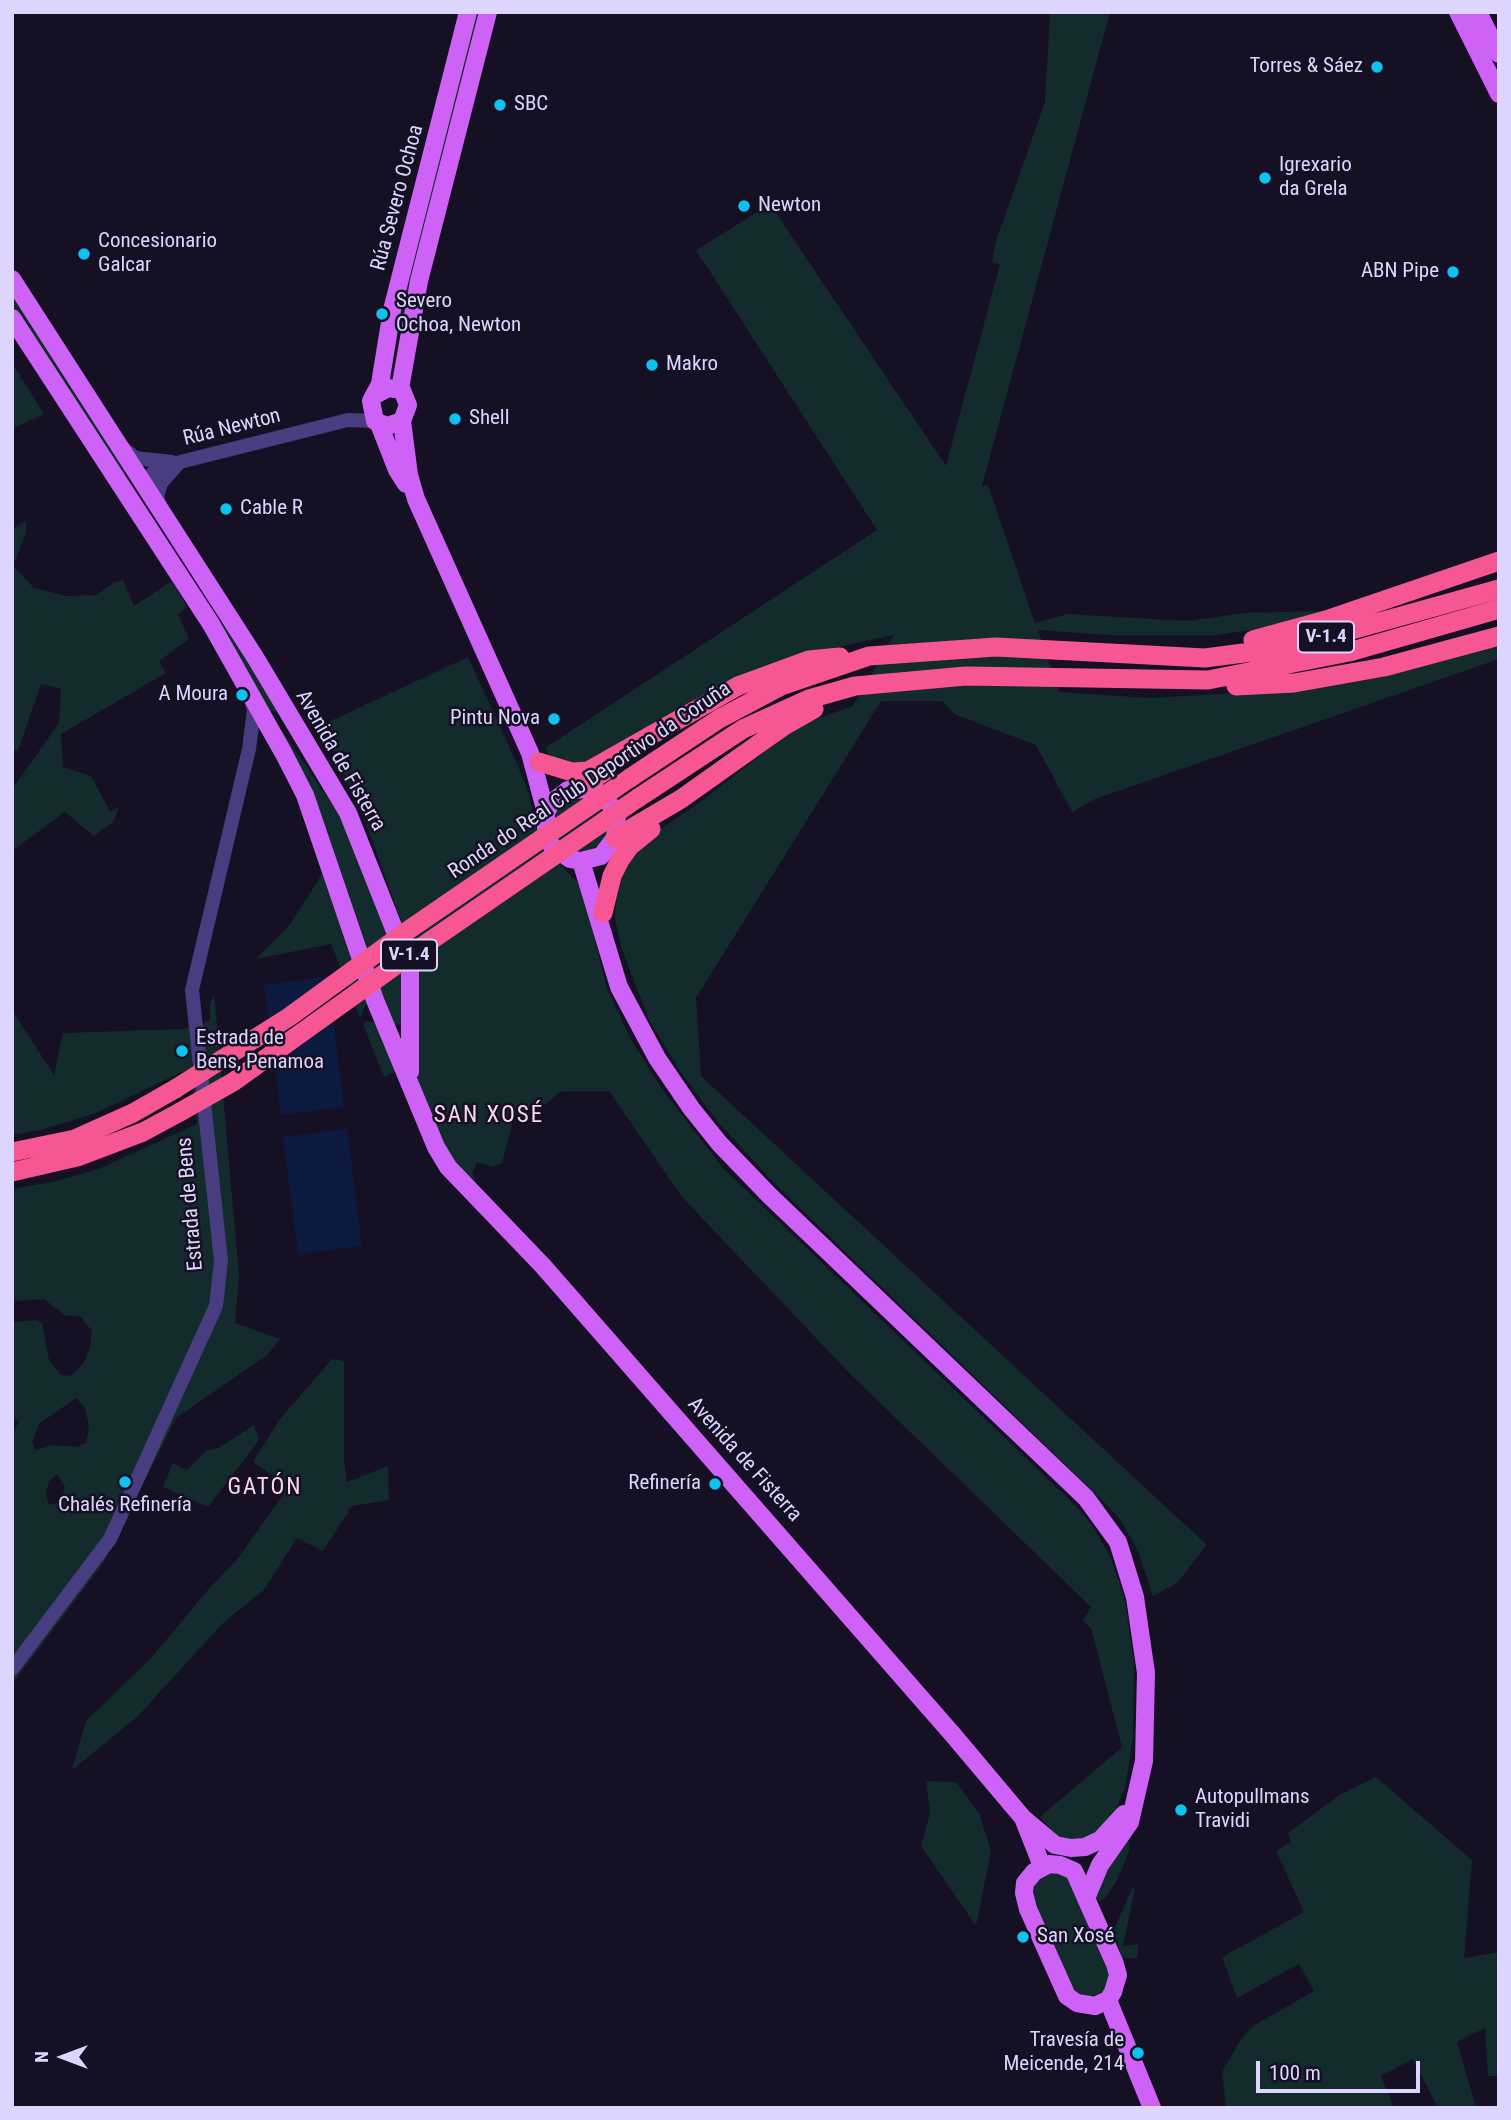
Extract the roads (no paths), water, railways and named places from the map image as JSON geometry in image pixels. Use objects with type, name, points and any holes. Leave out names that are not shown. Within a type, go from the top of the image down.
[{"type":"highway","points":[[1149,656],[1275,636],[1499,561]]},
{"type":"highway","name":"Ronda do Real Club Deportivo da Coruña","points":[[12,1152],[75,1139],[133,1113],[175,1089],[289,1017],[407,931],[630,778],[719,719],[782,686],[869,656],[959,648],[1205,658],[1290,647],[1499,589]]},
{"type":"highway","name":"Ronda do Real Club Deportivo da Coruña","points":[[12,1172],[77,1157],[143,1132],[233,1082],[417,950],[638,798],[743,729],[809,699],[855,686],[908,679],[966,676],[1208,680],[1349,652],[1499,610]]},
{"type":"highway","points":[[1208,680],[1231,686],[1294,683],[1384,667],[1499,636]]},
{"type":"highway","points":[[535,758],[572,772],[588,771],[738,686],[810,660],[869,656]]},
{"type":"highway","points":[[612,843],[802,715],[908,679]]},
{"type":"highway","points":[[575,789],[673,722]]},
{"type":"highway","points":[[602,921],[612,876],[625,853],[671,813],[681,799]]},
{"type":"main road","name":"Rúa Severo Ochoa","points":[[416,499],[397,470],[375,411],[392,310],[468,12]]},
{"type":"main road","name":"Rúa Severo Ochoa","points":[[488,12],[419,281],[400,389],[408,405],[402,421],[409,475],[416,499],[535,758],[546,813],[546,836],[560,854],[581,861]]},
{"type":"main road","points":[[1458,12],[1499,109]]},
{"type":"main road","points":[[1478,12],[1499,54]]},
{"type":"main road","points":[[1482,64],[1499,94]]},
{"type":"main road","name":"Avenida de Fisterra","points":[[12,279],[255,657],[348,813],[410,969],[411,1086]]},
{"type":"main road","name":"Avenida de Fisterra","points":[[12,318],[211,624],[243,679],[259,725],[277,741],[304,795],[375,1000],[448,1167],[543,1266],[745,1493],[1023,1818],[1042,1867]]},
{"type":"main road","points":[[400,389],[388,388],[375,411],[392,426],[402,421]]},
{"type":"main road","points":[[146,489],[152,514],[197,587],[211,624]]},
{"type":"main road","points":[[259,725],[281,724],[360,839]]},
{"type":"main road","name":"Rúa Severo Ochoa","points":[[535,758],[575,789],[603,795],[617,814],[612,843]]},
{"type":"main road","points":[[546,813],[551,803],[575,789]]},
{"type":"main road","points":[[612,843],[601,856],[581,861],[602,921],[619,987],[657,1058],[719,1143],[769,1195],[1086,1498],[1107,1523],[1130,1572],[1146,1673],[1144,1761],[1130,1822],[1100,1865],[1087,1896]]},
{"type":"main road","points":[[602,921],[605,860],[612,843]]},
{"type":"main road","points":[[348,919],[367,958],[375,959],[391,951],[393,923]]},
{"type":"main road","points":[[1074,1871],[1090,1863],[1104,1848],[1139,1788]]},
{"type":"main road","points":[[1023,1818],[1055,1845],[1071,1848],[1085,1847],[1100,1840],[1124,1814]]},
{"type":"main road","points":[[1060,1865],[1074,1871],[1087,1896],[1118,1975],[1117,1984],[1108,2000],[1095,2006],[1077,2003],[1066,1996],[1058,1982],[1024,1893],[1025,1883],[1042,1867],[1060,1865]]},
{"type":"main road","points":[[1108,2000],[1152,2108]]},
{"type":"street","name":"Rúa Newton","points":[[160,509],[160,483],[180,462],[375,411]]},
{"type":"street","points":[[119,445],[135,458],[180,462]]},
{"type":"street","points":[[146,489],[152,472],[180,462]]},
{"type":"street","name":"Estrada de Bens","points":[[12,1669],[110,1539],[216,1306],[221,1261],[192,990],[250,749],[259,725]]},
{"type":"street","points":[[250,749],[258,743],[277,741]]},
{"type":"water","points":[[328,976],[344,1107],[281,1115],[264,985]]},
{"type":"water","points":[[347,1129],[362,1246],[298,1254],[283,1137]]},
{"type":"place","name":"Torres & Sáez","points":[[1377,67]]},
{"type":"place","name":"SBC","points":[[500,105]]},
{"type":"place","name":"Igrexario da Grela","points":[[1265,178]]},
{"type":"place","name":"Newton","points":[[744,206]]},
{"type":"place","name":"Concesionario Galcar","points":[[84,254]]},
{"type":"place","name":"ABN Pipe","points":[[1453,272]]},
{"type":"place","name":"Severo Ochoa, Newton","points":[[382,314]]},
{"type":"place","name":"Makro","points":[[652,365]]},
{"type":"place","name":"Shell","points":[[455,419]]},
{"type":"place","name":"Cable R","points":[[226,509]]},
{"type":"place","name":"A Moura","points":[[242,695]]},
{"type":"place","name":"Pintu Nova","points":[[554,719]]},
{"type":"place","name":"Estrada de Bens, Penamoa","points":[[182,1051]]},
{"type":"place","name":"Chalés Refinería","points":[[125,1482]]},
{"type":"place","name":"Refinería","points":[[715,1484]]},
{"type":"place","name":"Autopullmans Travidi","points":[[1181,1810]]},
{"type":"place","name":"San Xosé","points":[[1023,1937]]},
{"type":"place","name":"Travesía de Meicende, 214","points":[[1138,2053]]},
{"type":"district","name":"SAN XOSÉ","points":[[489,1116]]},
{"type":"district","name":"GATÓN","points":[[265,1488]]}]
